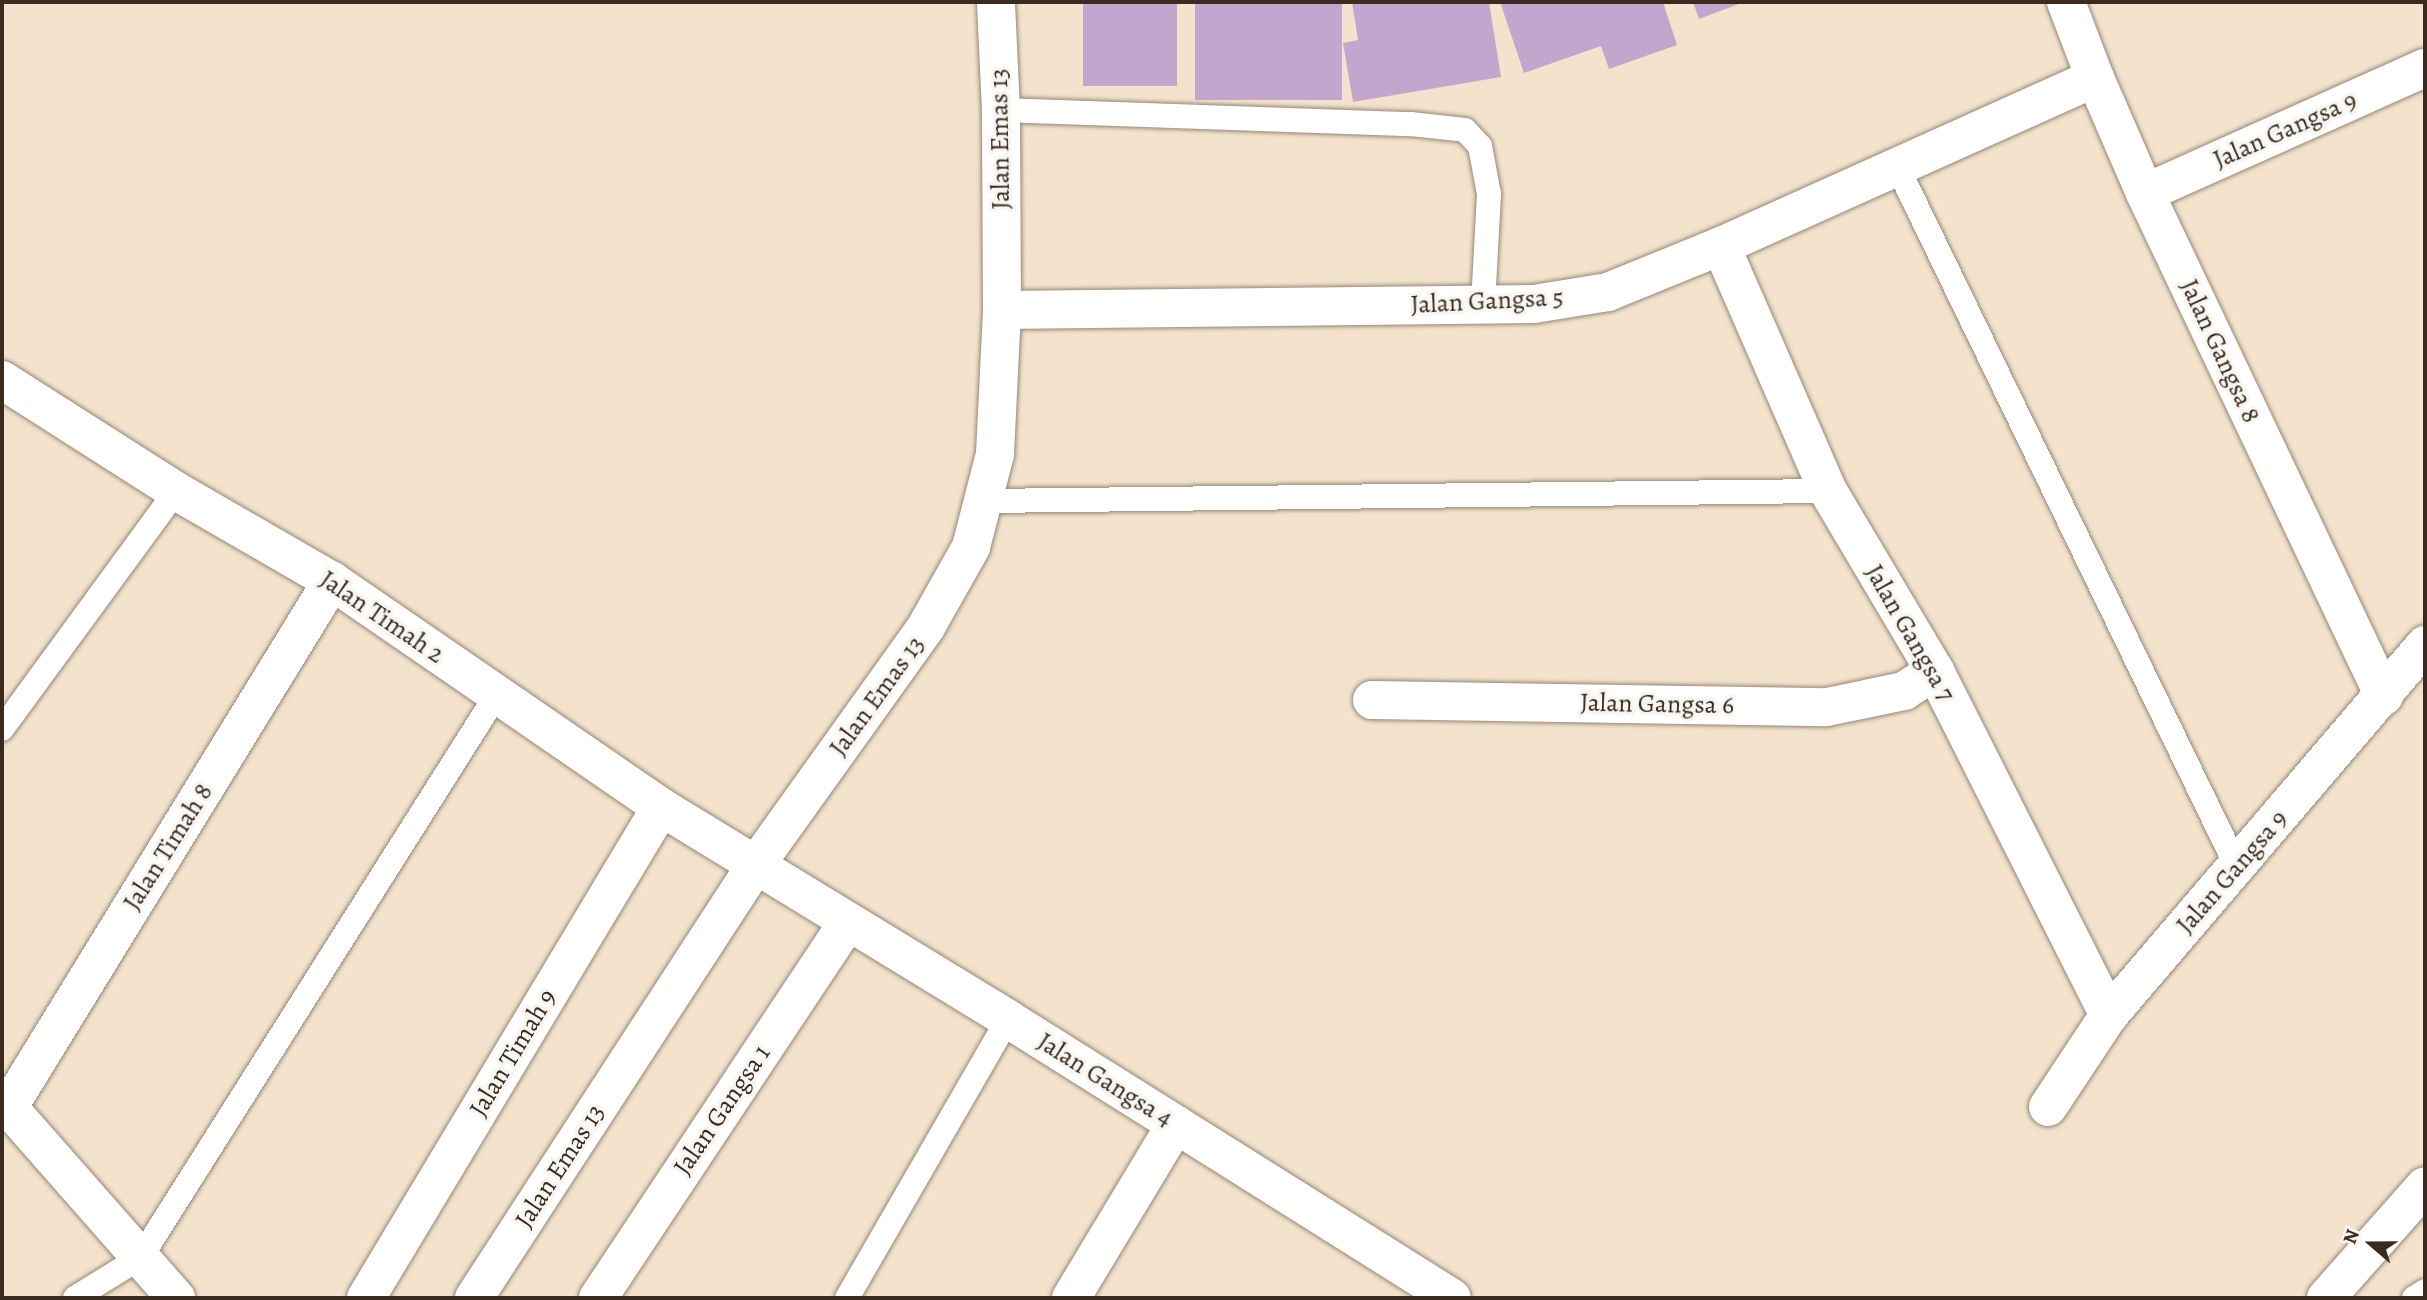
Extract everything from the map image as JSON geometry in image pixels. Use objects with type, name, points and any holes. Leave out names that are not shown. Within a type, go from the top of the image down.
[{"type":"street","name":"Jalan Emas 13","points":[[474,1298],[755,866],[926,627],[971,547],[995,454],[1002,310],[1002,110],[996,2]]},
{"type":"street","name":"Jalan Gangsa 8","points":[[2067,2],[2095,78],[2145,192],[2384,696]]},
{"type":"street","name":"Jalan Gangsa 9","points":[[2145,192],[2425,68]]},
{"type":"street","name":"Jalan Gangsa 5","points":[[1002,310],[1534,304],[1608,292],[1721,246],[2095,78]]},
{"type":"street","name":"Jalan Gangsa 7","points":[[1721,246],[1828,491],[1935,671],[2109,1015]]},
{"type":"street","name":"Jalan Timah 2","points":[[5,389],[332,581],[661,807],[755,866]]},
{"type":"street","name":"Jalan Timah 8","points":[[4,1106],[332,581]]},
{"type":"street","name":"Jalan Gangsa 9","points":[[2048,1107],[2109,1015],[2425,645]]},
{"type":"street","name":"Jalan Gangsa 6","points":[[1372,700],[1828,707],[1904,691],[1935,671]]},
{"type":"street","name":"Jalan Timah 9","points":[[366,1298],[661,807]]},
{"type":"street","name":"Jalan Gangsa 4","points":[[755,866],[1009,1019],[1452,1298]]},
{"type":"street","name":"Jalan Gangsa 1","points":[[598,1298],[846,922]]},
{"type":"street","points":[[4,1106],[176,1298]]},
{"type":"street","points":[[1071,1298],[1176,1124]]},
{"type":"street","points":[[2326,1298],[2425,1186]]},
{"type":"lane","points":[[1002,110],[1113,116],[1411,124],[1465,130],[1480,146],[1489,194],[1483,305]]},
{"type":"lane","points":[[1897,166],[2237,867]]},
{"type":"lane","points":[[2,729],[176,491]]},
{"type":"lane","points":[[983,501],[1828,491]]},
{"type":"lane","points":[[75,1298],[141,1257],[497,694]]},
{"type":"lane","points":[[847,1298],[1009,1019]]},
{"type":"lane","points":[[2414,1298],[2425,1291]]},
{"type":"building","points":[[1083,2],[1177,2],[1177,86],[1083,86]]},
{"type":"building","points":[[1195,2],[1342,2],[1342,100],[1195,100]]},
{"type":"building","points":[[1352,2],[1489,2],[1501,77],[1353,102],[1343,43],[1358,40]]},
{"type":"building","points":[[1500,2],[1663,2],[1677,45],[1609,69],[1601,46],[1524,73]]},
{"type":"building","points":[[1693,2],[1744,2],[1699,19]]}]
